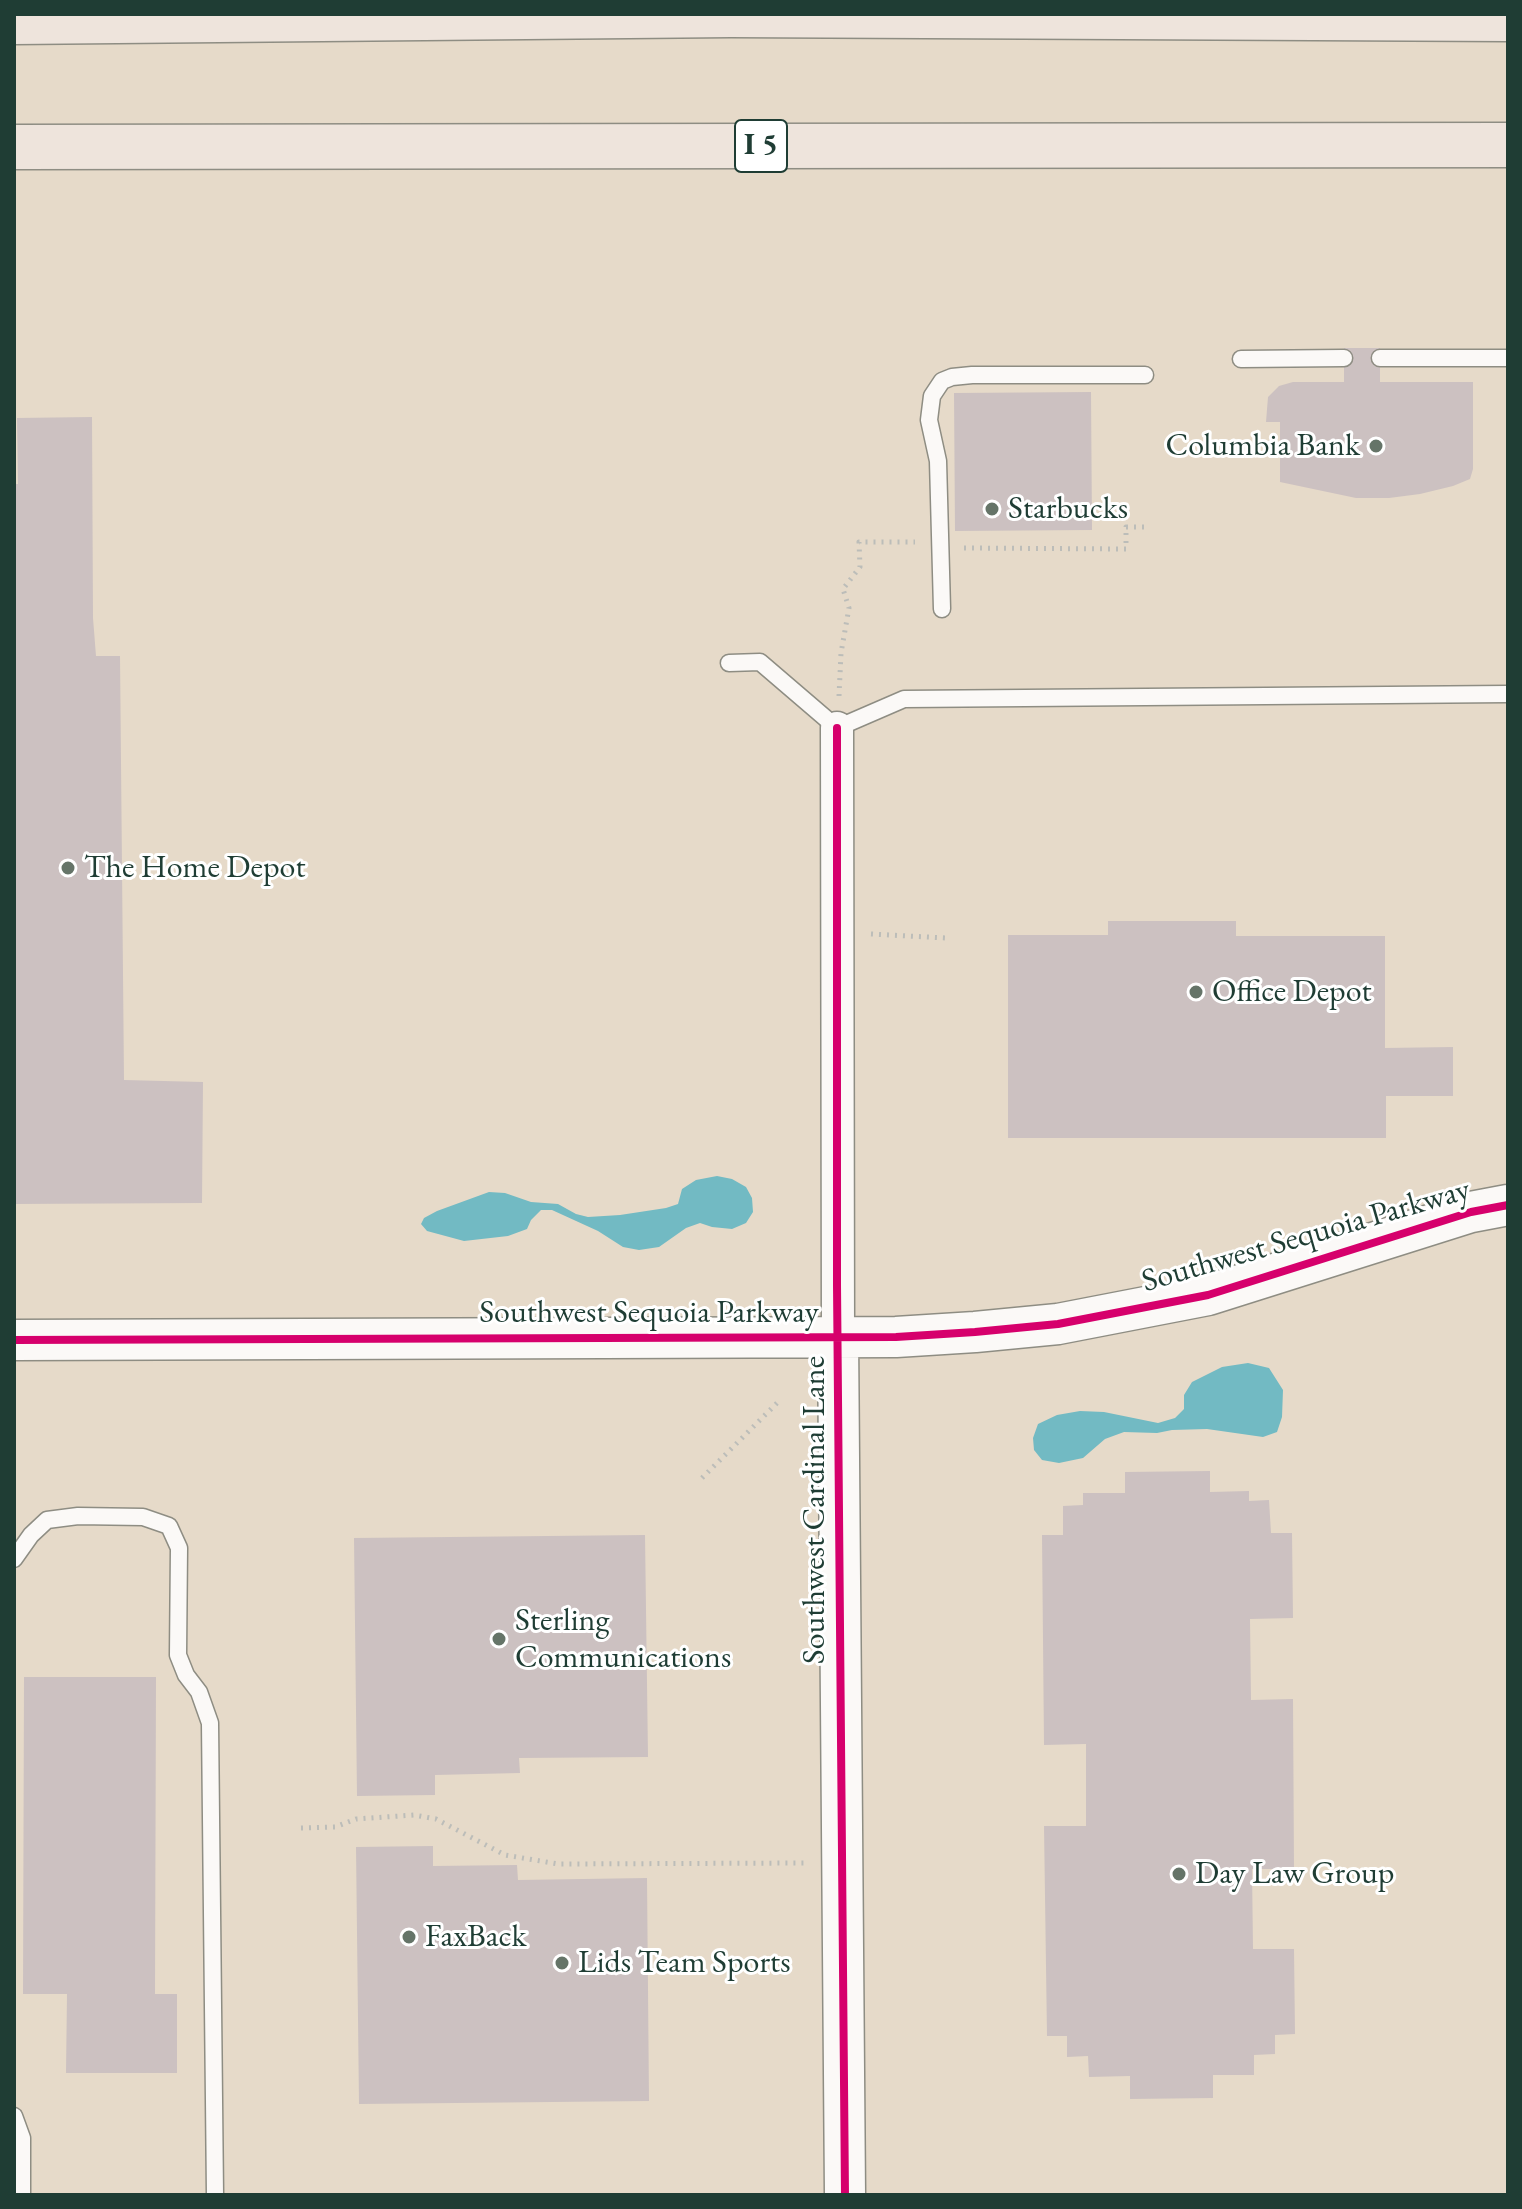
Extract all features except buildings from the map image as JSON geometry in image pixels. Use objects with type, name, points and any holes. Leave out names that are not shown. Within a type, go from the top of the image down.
[{"type":"highway","points":[[14,22],[732,14],[1508,19]]},
{"type":"highway","name":"I 5","points":[[14,147],[1508,145]]},
{"type":"street","name":"Southwest Cardinal Lane","points":[[837,728],[845,2195]]},
{"type":"street","name":"Southwest Sequoia Parkway","points":[[14,1340],[896,1337],[975,1332],[1058,1324],[1208,1295],[1471,1212],[1508,1205]]},
{"type":"lane","points":[[1241,359],[1344,358]]},
{"type":"lane","points":[[1380,358],[1508,358]]},
{"type":"lane","points":[[942,609],[938,461],[929,420],[932,396],[942,381],[972,375],[1145,375]]},
{"type":"lane","points":[[729,663],[760,662],[837,728],[904,699],[1508,694]]},
{"type":"lane","points":[[14,1559],[31,1535],[47,1520],[78,1516],[143,1517],[169,1526],[179,1548],[178,1655],[186,1675],[199,1692],[210,1723],[215,2195]]},
{"type":"lane","points":[[14,2116],[22,2138],[22,2195]]},
{"type":"path","points":[[836,932],[946,938]]},
{"type":"path","points":[[702,1478],[780,1400]]},
{"type":"path","points":[[301,1828],[335,1827],[356,1819],[414,1815],[436,1819],[505,1855],[558,1864],[842,1862]]},
{"type":"water","points":[[717,1176],[732,1179],[746,1187],[752,1198],[753,1212],[746,1223],[732,1229],[700,1223],[686,1228],[659,1247],[639,1250],[623,1247],[598,1231],[552,1210],[541,1210],[527,1229],[508,1236],[464,1241],[427,1231],[421,1224],[424,1218],[437,1211],[489,1192],[505,1193],[531,1202],[558,1204],[588,1217],[666,1208],[678,1204],[682,1189],[696,1180]]},
{"type":"water","points":[[1248,1363],[1269,1368],[1283,1390],[1282,1417],[1277,1432],[1263,1437],[1207,1429],[1124,1432],[1105,1439],[1083,1458],[1059,1463],[1042,1460],[1034,1450],[1033,1438],[1038,1424],[1057,1415],[1080,1411],[1104,1412],[1158,1423],[1175,1418],[1184,1409],[1184,1395],[1192,1382],[1222,1367]]},
{"type":"cycle path","points":[[837,728],[837,1285],[845,2195]]},
{"type":"cycle path","points":[[14,1340],[896,1337],[975,1332],[1058,1324],[1208,1295],[1471,1212],[1508,1205]]},
{"type":"place","name":"Columbia Bank","points":[[1376,446]]},
{"type":"place","name":"Starbucks","points":[[992,509]]},
{"type":"place","name":"The Home Depot","points":[[68,868]]},
{"type":"place","name":"Office Depot","points":[[1196,992]]},
{"type":"place","name":"Sterling Communications","points":[[499,1639]]},
{"type":"place","name":"Day Law Group","points":[[1179,1874]]},
{"type":"place","name":"FaxBack","points":[[409,1937]]},
{"type":"place","name":"Lids Team Sports","points":[[562,1963]]}]
